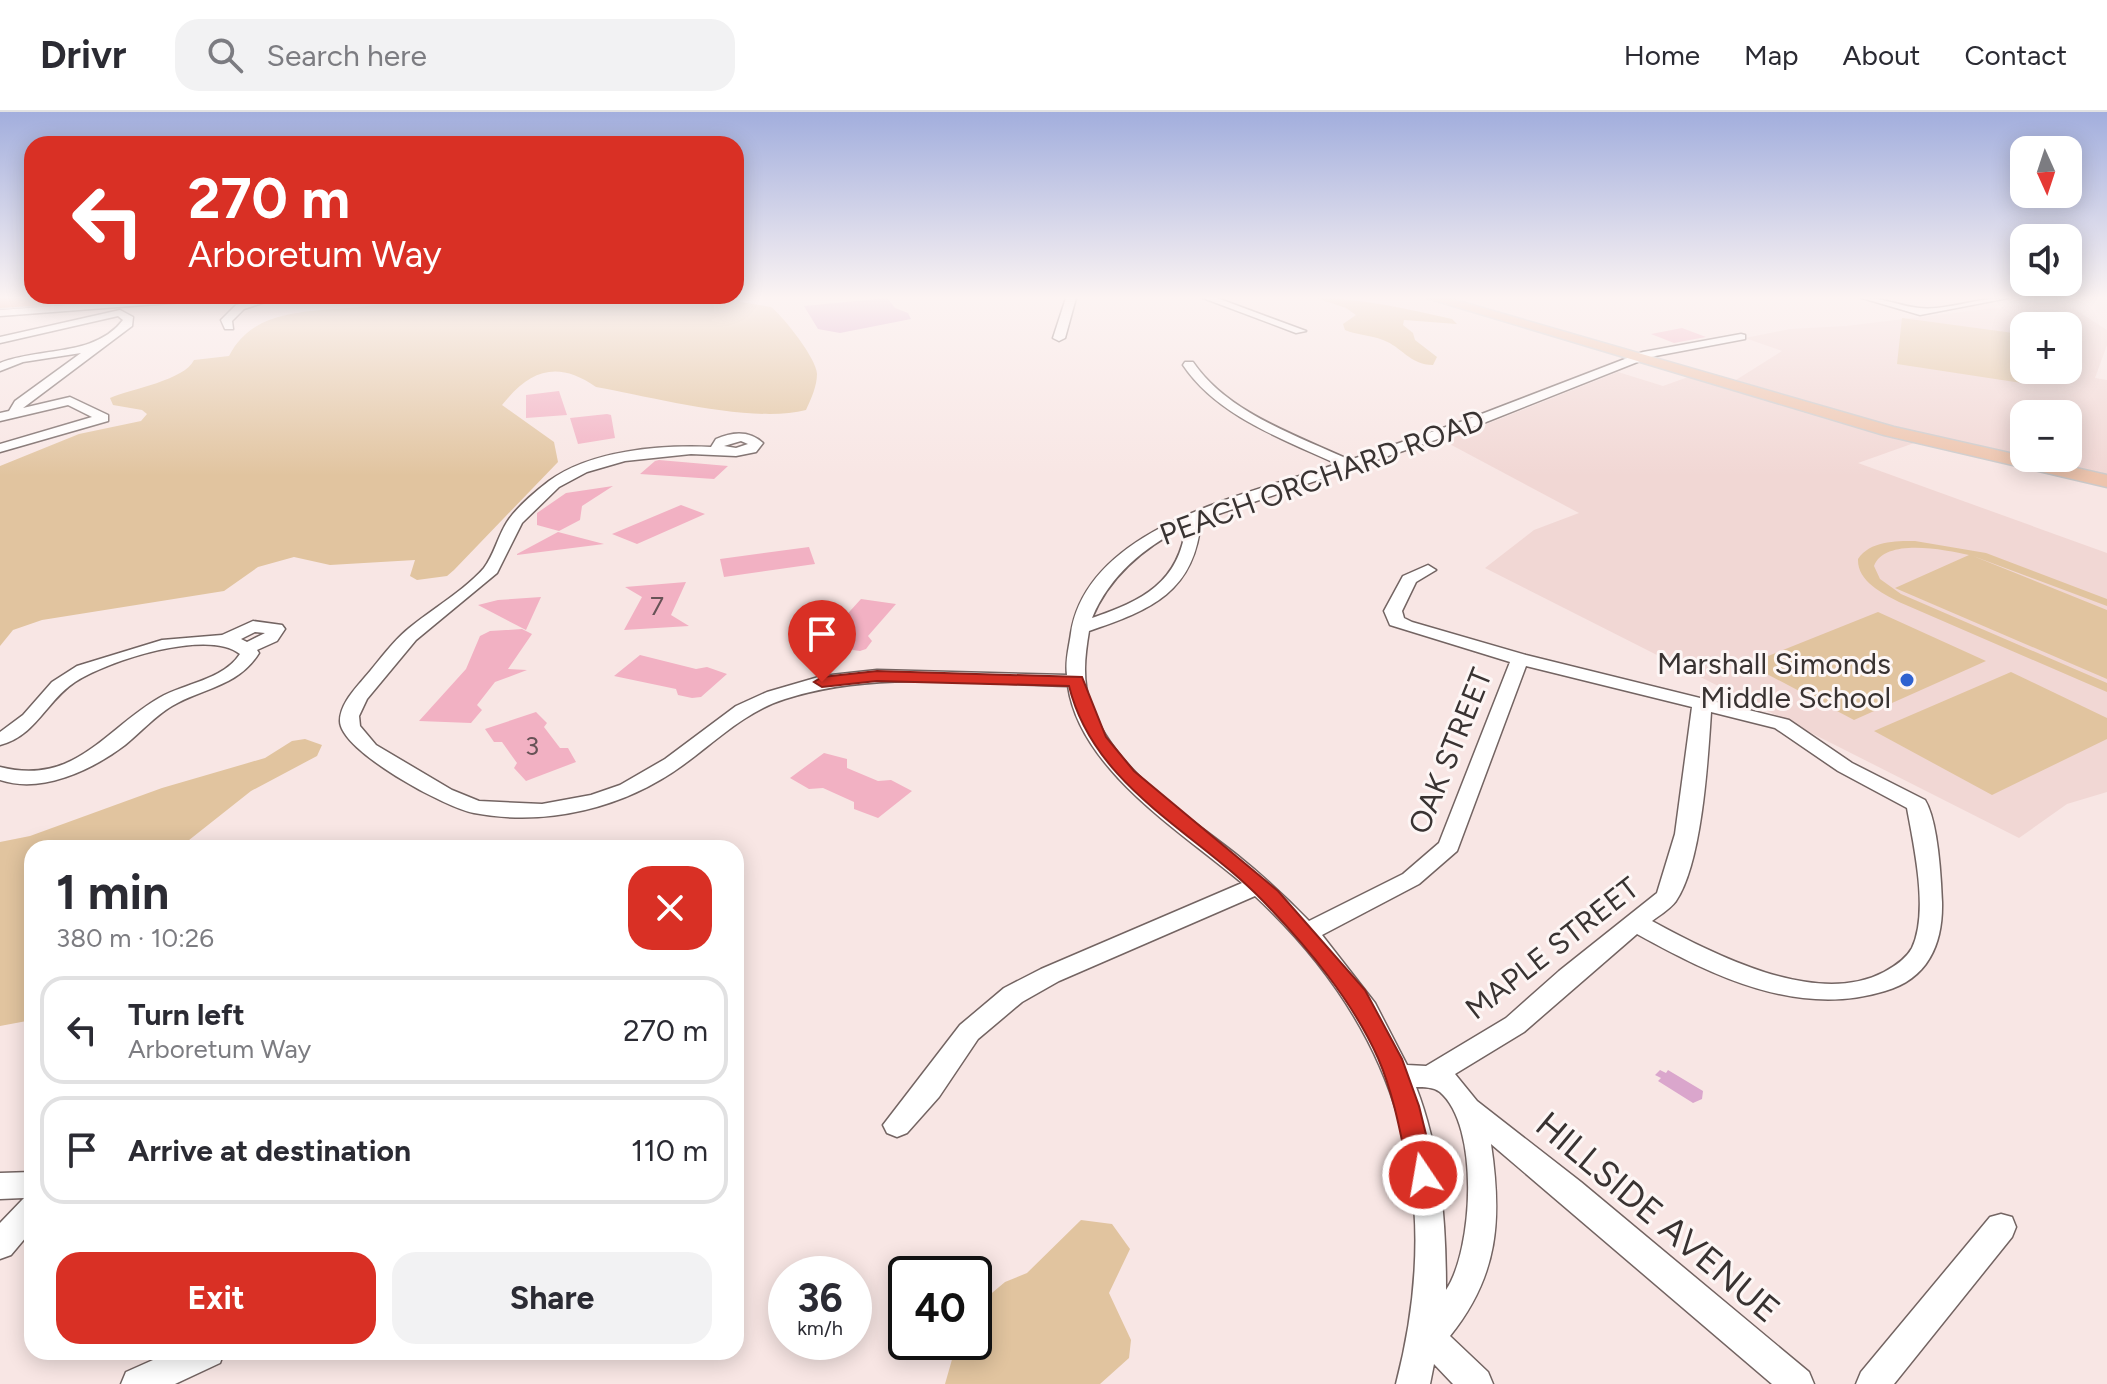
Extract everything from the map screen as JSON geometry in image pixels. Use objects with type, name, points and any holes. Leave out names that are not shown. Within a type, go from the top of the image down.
[{"type":"main road","points":[[1647,357],[1890,431],[2107,481]]},
{"type":"street","points":[[0,367],[33,357]]},
{"type":"street","points":[[14,413],[19,404],[83,357]]},
{"type":"street","name":"PEACH ORCHARD ROAD","points":[[1413,1384],[1426,1339],[1433,1282],[1427,1198],[1413,1128],[1396,1076],[1368,1013],[1306,933],[1259,885],[1127,775],[1098,739],[1077,686],[1080,628],[1098,590],[1131,552],[1161,532],[1194,517],[1471,423],[1640,357]]},
{"type":"street","points":[[1189,365],[1200,382],[1235,407],[1349,465]]},
{"type":"street","points":[[0,417],[70,401],[103,418],[0,448]]},
{"type":"street","points":[[720,450],[660,452],[617,459],[582,469],[549,488],[515,521],[499,559],[487,574],[414,632],[373,679],[351,709],[349,721],[353,732],[387,763],[456,800],[508,811],[542,811],[595,801],[643,783],[731,718],[774,696],[846,678],[949,678],[1000,690],[1077,686]]},
{"type":"street","points":[[1080,628],[1132,609],[1176,580],[1192,544],[1194,517]]},
{"type":"street","points":[[1428,570],[1409,579],[1392,615],[1396,621],[1425,634],[1790,727],[1845,767],[1917,805],[1928,869],[1927,940],[1909,969],[1878,985],[1836,993],[1790,987],[1703,958],[1638,924]]},
{"type":"street","points":[[0,740],[28,723],[59,685],[83,669],[160,644],[223,641],[247,648],[271,637],[276,629],[253,626],[223,641]]},
{"type":"street","points":[[0,773],[15,778],[34,778],[96,755],[160,705],[240,667],[250,656],[247,648]]},
{"type":"street","name":"OAK STREET","points":[[1306,933],[1411,879],[1449,846],[1520,659]]},
{"type":"street","name":"MAPLE STREET","points":[[1429,1077],[1515,1025],[1568,977],[1638,924],[1666,898],[1674,880],[1695,771],[1702,703]]},
{"type":"street","points":[[897,1125],[929,1089],[963,1039],[1006,999],[1050,975],[1259,885]]},
{"type":"street","points":[[1396,1076],[1429,1077],[1450,1085],[1469,1110]]},
{"type":"street","name":"PEACH ORCHARD ROAD","points":[[1426,1339],[1456,1303],[1470,1277],[1478,1248],[1480,1182],[1469,1110]]},
{"type":"street","name":"HILLSIDE AVENUE","points":[[1469,1110],[1571,1191],[1797,1384]]},
{"type":"street","points":[[0,1186],[24,1185]]},
{"type":"street","points":[[0,1245],[24,1217]]},
{"type":"street","points":[[1873,1384],[2001,1227]]},
{"type":"street","points":[[1426,1339],[1443,1350],[1476,1384]]},
{"type":"street","points":[[138,1384],[190,1360]]},
{"type":"shaded area","points":[[217,357],[812,357],[817,374],[806,410],[759,414],[673,402],[596,387],[569,374],[545,373],[523,384],[502,405],[554,442],[558,462],[447,576],[417,580],[410,576],[415,560],[330,565],[294,557],[258,567],[224,591],[42,620],[13,630],[0,646],[0,466],[79,434],[141,421],[147,414],[142,410],[113,405],[110,398],[169,378],[189,367],[194,360]]},
{"type":"shaded area","points":[[1410,357],[1437,357],[1433,365]]},
{"type":"shaded area","points":[[1772,357],[2010,357],[2010,384],[2082,384],[2082,357],[2103,357],[2095,378],[2107,380],[2107,475],[2082,469],[2082,400],[2010,400],[2010,454],[1902,429],[1736,380]]},
{"type":"shaded area","points":[[1898,357],[2010,357],[2010,381],[1897,364]]},
{"type":"shaded area","name":"Marshall Simonds Middle School","points":[[1618,372],[1663,386],[1691,376],[1917,442],[1858,463],[2107,553],[2107,792],[2067,804],[2019,838],[1485,568],[1534,530],[1579,513],[1444,441]]},
{"type":"shaded area","points":[[1915,541],[1986,553],[2107,599],[2107,606],[1973,556],[2107,610],[2107,679],[1895,588],[1969,555],[1903,548],[1880,557],[1874,566],[1880,579],[1901,594],[2107,683],[2107,692],[1899,602],[1866,580],[1858,559],[1863,553],[1876,545]]},
{"type":"shaded area","points":[[1878,612],[1986,661],[1854,720],[1748,664]]},
{"type":"shaded area","points":[[2011,672],[2107,718],[2107,739],[1992,795],[1874,731]]},
{"type":"shaded area","points":[[305,739],[322,745],[317,756],[251,791],[189,840],[24,840],[24,1022],[0,1026],[0,842],[30,836],[162,788],[265,758],[292,741]]},
{"type":"shaded area","points":[[1660,1070],[1666,1073],[1668,1070],[1703,1091],[1702,1099],[1693,1103],[1658,1081],[1661,1078],[1655,1075]]},
{"type":"shaded area","points":[[1081,1220],[1112,1224],[1130,1249],[1109,1293],[1131,1340],[1129,1358],[1100,1384],[945,1384],[952,1360],[992,1360],[992,1293],[1005,1282],[1027,1273]]},
{"type":"building","points":[[559,391],[567,415],[526,418],[526,395]]},
{"type":"building","points":[[611,415],[615,438],[578,444],[570,418]]},
{"type":"building","points":[[655,461],[728,466],[714,479],[640,474]]},
{"type":"building","points":[[613,486],[582,506],[580,520],[559,531],[537,525],[537,513],[566,493]]},
{"type":"building","points":[[681,505],[705,514],[637,544],[612,534]]},
{"type":"building","points":[[558,532],[604,544],[517,555]]},
{"type":"building","points":[[809,547],[815,564],[724,577],[720,559]]},
{"type":"building","points":[[686,582],[671,615],[689,626],[624,630],[642,597],[625,587]]},
{"type":"building","points":[[541,597],[526,630],[478,605],[498,600]]},
{"type":"building","points":[[861,599],[896,604],[868,636],[872,641],[866,649],[860,651],[819,645]]},
{"type":"building","points":[[522,629],[532,634],[508,669],[527,670],[495,682],[477,705],[482,710],[471,723],[419,721],[466,669],[480,636],[490,631]]},
{"type":"building","points":[[640,655],[696,669],[707,667],[727,674],[701,697],[692,698],[678,695],[676,689],[614,676]]},
{"type":"building","points":[[536,712],[547,723],[544,727],[560,748],[568,748],[576,762],[526,781],[514,768],[517,763],[502,742],[494,742],[485,729]]},
{"type":"building","points":[[824,753],[847,759],[847,768],[878,781],[891,780],[912,791],[878,818],[854,809],[854,802],[823,788],[809,789],[790,778]]},
{"type":"place","name":"Marshall Simonds Middle School","points":[[1907,680]]},
{"type":"route","points":[[822,682],[877,676],[1076,681],[1098,739],[1127,775],[1179,822],[1259,885],[1294,919],[1357,996],[1390,1059],[1407,1106],[1423,1175]]}]
